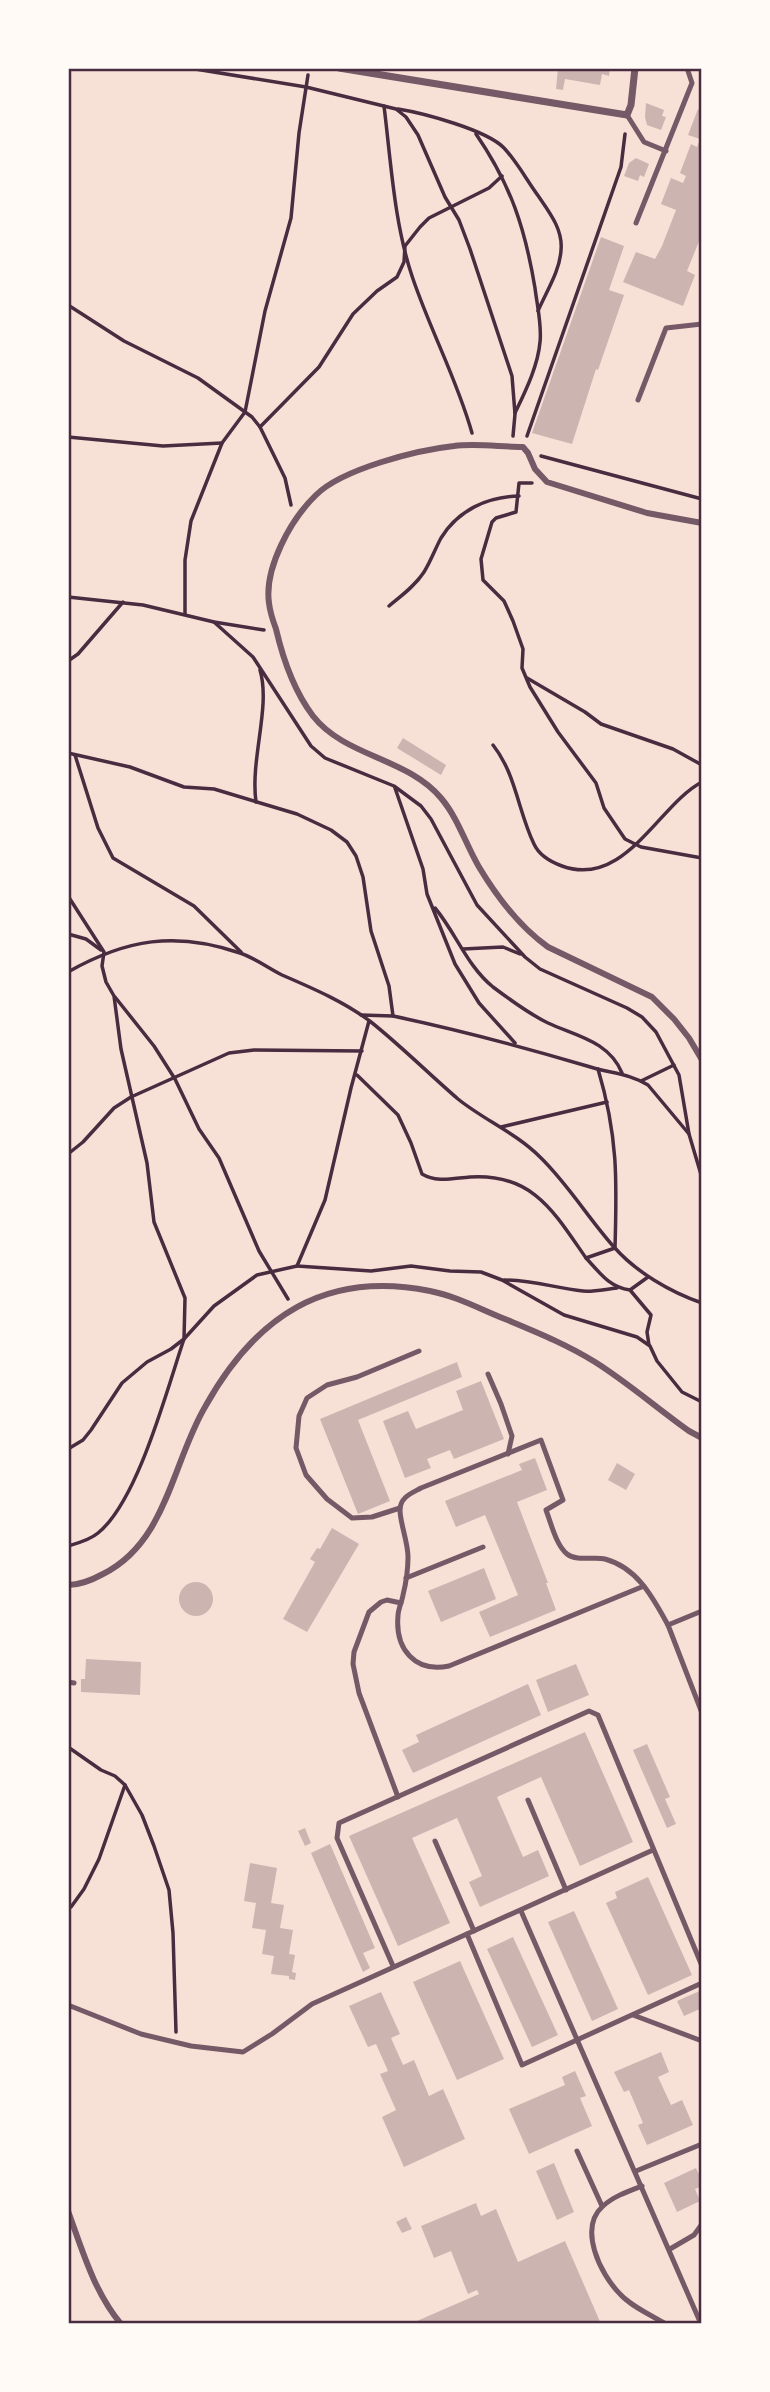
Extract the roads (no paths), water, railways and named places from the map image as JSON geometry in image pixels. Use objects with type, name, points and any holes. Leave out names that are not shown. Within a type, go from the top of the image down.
[{"type":"street","points":[[339,68],[627,115],[631,105],[635,68]]},
{"type":"street","points":[[702,523],[647,513],[547,482],[535,469],[526,450],[513,447],[456,446],[395,457],[351,473],[316,494],[287,531],[274,559],[268,601],[281,652],[299,692],[312,715],[329,733],[425,783],[452,813],[480,868],[518,921],[548,947],[652,997],[674,1019],[702,1060]]},
{"type":"street","points":[[68,1586],[89,1581],[116,1568],[141,1546],[166,1498],[204,1408],[242,1350],[293,1307],[326,1294],[367,1287],[430,1291],[454,1298],[568,1346],[599,1364],[689,1431],[702,1437]]},
{"type":"street","points":[[68,2211],[93,2277],[110,2310],[121,2324]]},
{"type":"lane","points":[[636,223],[692,83],[687,68]]},
{"type":"lane","points":[[627,115],[644,142],[666,151]]},
{"type":"lane","points":[[638,400],[666,328],[702,324]]},
{"type":"lane","points":[[400,1508],[372,1517],[352,1518],[327,1499],[306,1475],[299,1457],[296,1448],[299,1416],[307,1398],[327,1385],[357,1377],[419,1351]]},
{"type":"lane","points":[[488,1374],[502,1404],[512,1436],[509,1454]]},
{"type":"lane","points":[[644,1586],[449,1666],[435,1669],[425,1667],[413,1660],[404,1649],[397,1619],[408,1557],[400,1508],[406,1496],[421,1488],[541,1440],[563,1500],[546,1510],[565,1553],[573,1557],[605,1559],[629,1571],[644,1586],[668,1625],[702,1713]]},
{"type":"lane","points":[[406,1578],[483,1547]]},
{"type":"lane","points":[[398,1797],[359,1693],[353,1664],[354,1652],[369,1612],[387,1600],[401,1603]]},
{"type":"lane","points":[[668,1625],[702,1611]]},
{"type":"lane","points":[[393,1966],[337,1838],[339,1823],[589,1712],[598,1715],[702,1966]]},
{"type":"lane","points":[[528,1800],[566,1890]]},
{"type":"lane","points":[[435,1841],[474,1931]]},
{"type":"lane","points":[[68,2005],[141,2034],[191,2046],[243,2052],[312,2004],[653,1850]]},
{"type":"lane","points":[[521,1911],[701,2324]]},
{"type":"lane","points":[[467,1934],[522,2065],[702,1983]]},
{"type":"lane","points":[[633,2015],[702,2041]]},
{"type":"lane","points":[[636,2171],[702,2144]]},
{"type":"lane","points":[[578,2151],[602,2206]]},
{"type":"lane","points":[[642,2186],[613,2198],[602,2206],[594,2217],[591,2228],[593,2244],[604,2272],[620,2294],[666,2324]]},
{"type":"lane","points":[[670,2249],[694,2235],[702,2224]]},
{"type":"lane","points":[[695,2307],[702,2304]]}]
